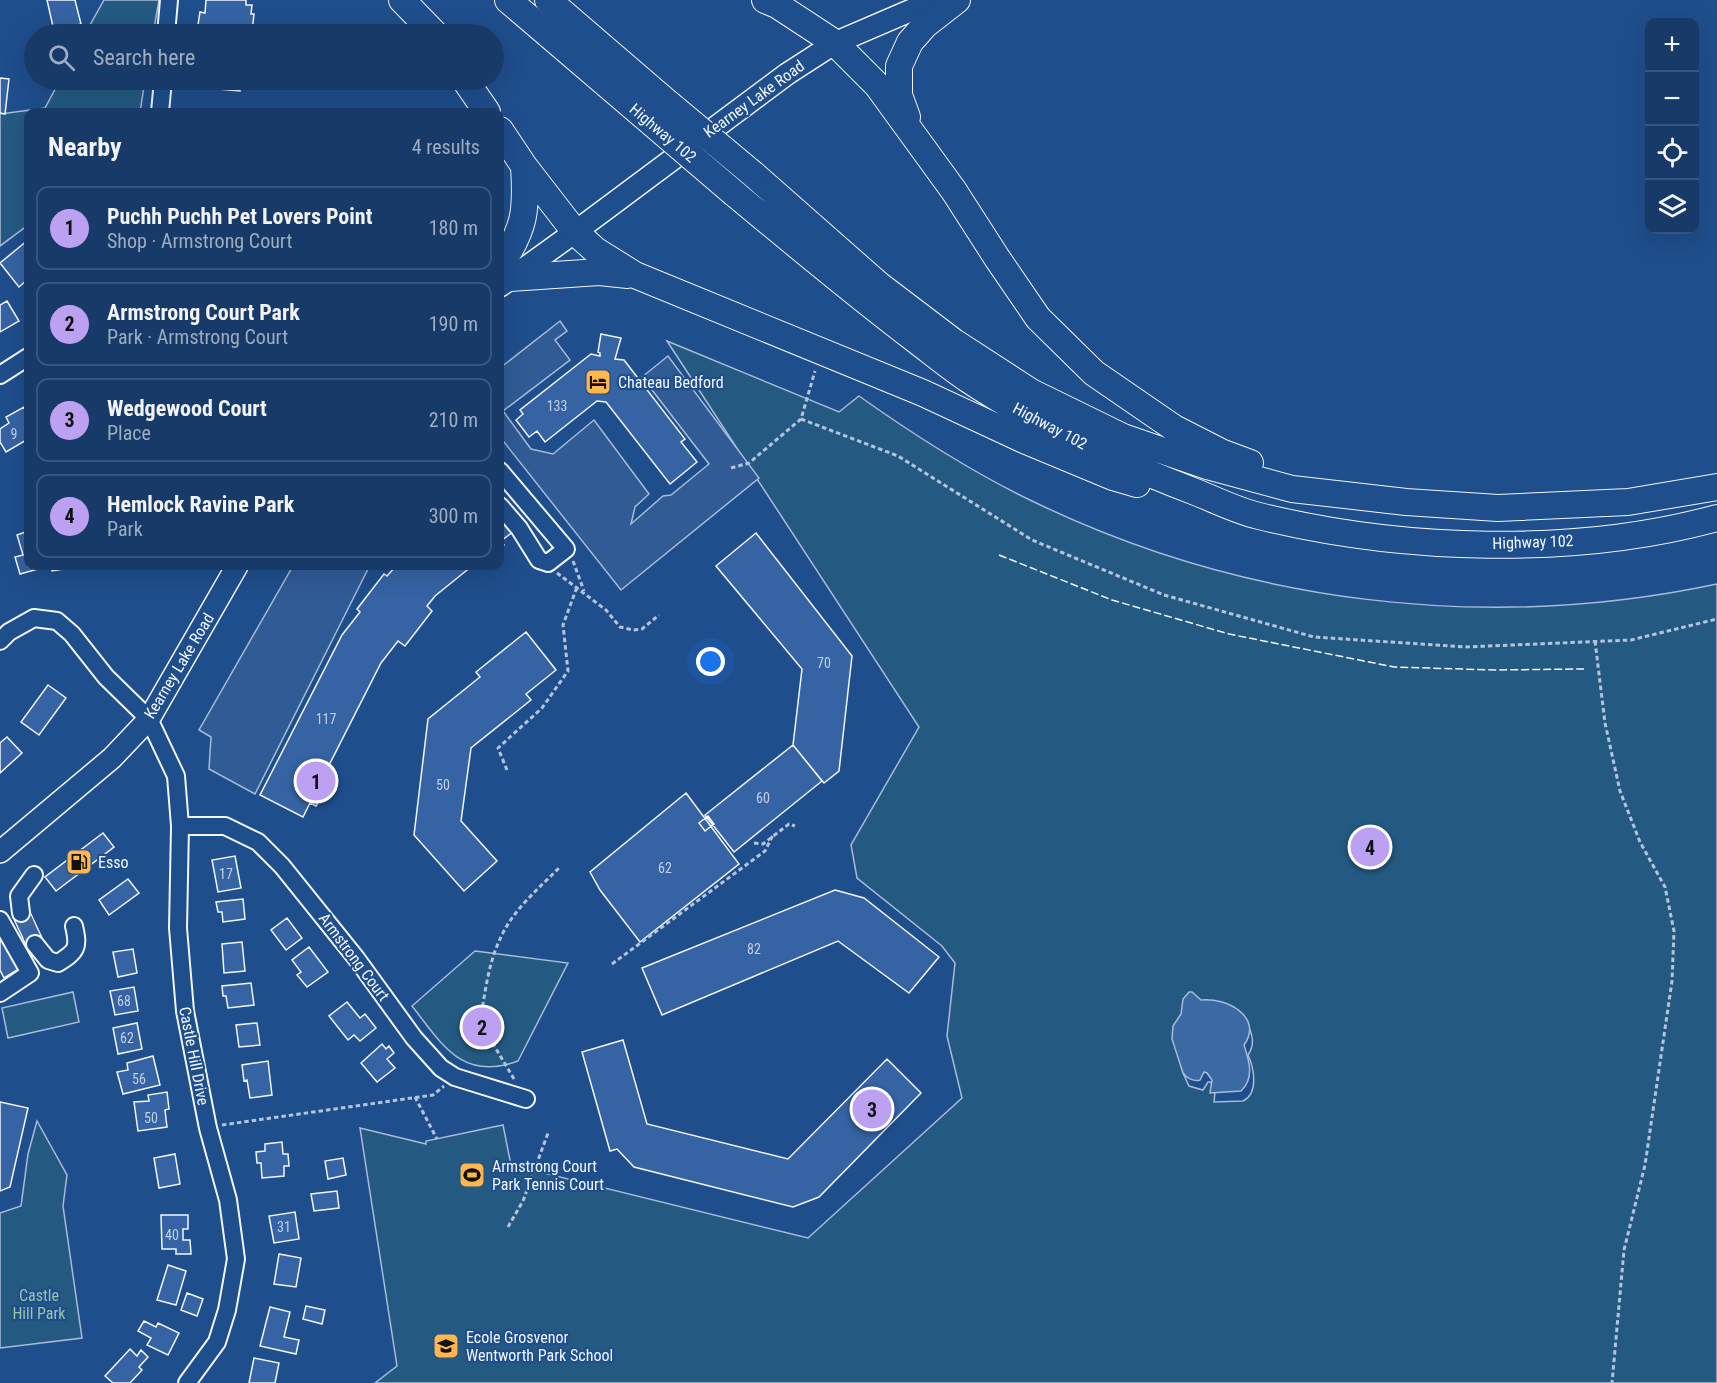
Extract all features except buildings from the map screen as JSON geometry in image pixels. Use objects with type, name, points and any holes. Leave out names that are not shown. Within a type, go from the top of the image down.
[{"type":"highway","points":[[402,0],[425,24]]},
{"type":"highway","name":"Highway 102","points":[[508,0],[858,297],[969,380],[1025,414],[1082,444],[1176,485],[1257,516],[1330,530],[1420,543],[1561,542],[1630,535],[1717,518]]},
{"type":"highway","name":"Highway 102","points":[[548,0],[753,174],[879,285],[954,342],[1031,393],[1123,437],[1207,466],[1292,489],[1406,502],[1498,508],[1628,502],[1717,486]]},
{"type":"highway","points":[[765,0],[777,5],[835,43],[877,85],[954,190],[1038,318],[1094,373],[1174,429],[1223,453],[1272,472],[1353,495]]},
{"type":"highway","points":[[915,137],[898,95],[899,66],[910,42],[925,25],[957,0]]},
{"type":"highway","points":[[472,90],[485,108]]},
{"type":"highway","points":[[504,136],[575,232],[595,250],[635,275],[923,393],[1024,440],[1113,477],[1182,499],[1257,516]]},
{"type":"highway","points":[[504,273],[509,252],[522,225],[526,196],[524,166]]},
{"type":"highway","points":[[504,277],[599,272],[635,275]]},
{"type":"main road","name":"Kearney Lake Road","points":[[504,276],[575,232],[787,74],[835,43],[935,0]]},
{"type":"main road","name":"Kearney Lake Road","points":[[0,852],[112,758],[149,720],[235,570]]},
{"type":"street","points":[[167,24],[169,0]]},
{"type":"street","points":[[160,108],[162,90]]},
{"type":"street","points":[[0,375],[24,360]]},
{"type":"street","points":[[504,476],[566,549],[548,563],[539,560],[519,528],[504,511]]},
{"type":"street","name":"Castle Hill Drive","points":[[0,641],[9,632],[34,618],[57,621],[72,634],[106,676],[149,720],[176,776],[180,826],[178,928],[185,1011],[208,1128],[228,1200],[236,1259],[227,1310],[217,1342],[187,1383]]},
{"type":"street","name":"Armstrong Court","points":[[180,826],[225,826],[258,842],[282,866],[349,949],[414,1038],[441,1068],[455,1077],[526,1099]]},
{"type":"street","points":[[21,913],[19,896],[34,874]]},
{"type":"street","points":[[0,920],[30,973],[0,993]]},
{"type":"street","points":[[35,944],[48,960],[58,963],[74,954],[77,943],[74,926]]},
{"type":"path","points":[[731,468],[749,463],[801,419],[822,352]]},
{"type":"path","points":[[801,419],[898,456],[1032,540],[1164,595],[1314,637],[1465,648],[1631,640],[1717,618]]},
{"type":"path","points":[[566,549],[574,562],[585,593]]},
{"type":"path","points":[[548,563],[558,574],[606,610],[620,627],[633,630],[642,629],[659,615]]},
{"type":"path","points":[[507,770],[498,748],[542,708],[568,671],[563,625],[577,587]]},
{"type":"path","points":[[1595,641],[1605,723],[1620,791],[1640,842],[1665,888],[1674,931],[1672,981],[1646,1153],[1624,1250],[1612,1383]]},
{"type":"path","points":[[754,843],[763,844],[789,824],[795,826]]},
{"type":"path","points":[[612,964],[765,851],[773,835]]},
{"type":"path","points":[[526,1099],[480,1022],[488,976],[501,937],[519,909],[560,867]]},
{"type":"path","points":[[208,1128],[432,1095],[455,1077]]},
{"type":"path","points":[[415,1097],[437,1139]]},
{"type":"path","points":[[508,1227],[523,1201],[548,1133]]},
{"type":"green space","points":[[104,0],[159,0],[155,24],[91,24]]},
{"type":"green space","points":[[55,90],[143,90],[141,108],[45,108]]},
{"type":"green space","points":[[24,111],[24,228],[0,246],[0,114]]},
{"type":"green space","points":[[667,341],[839,412],[859,396],[943,452],[1030,500],[1111,535],[1195,564],[1280,585],[1367,599],[1454,606],[1542,606],[1630,599],[1717,584],[1717,1383],[375,1383],[397,1366],[360,1128],[426,1144],[426,1141],[503,1125],[511,1165],[808,1238],[962,1098],[947,1036],[955,963],[942,946],[857,878],[851,845],[919,727]],"holes":[[[1245,1020],[1252,1038],[1252,1046],[1248,1055],[1254,1080],[1251,1092],[1243,1101],[1214,1102],[1215,1092],[1211,1082],[1208,1082],[1203,1090],[1189,1086],[1180,1061]]]},
{"type":"green space","points":[[475,951],[568,963],[518,1061],[499,1066],[482,1067],[468,1063],[455,1056],[444,1046],[412,1006]]},
{"type":"green space","points":[[73,992],[79,1022],[8,1038],[2,1008]]},
{"type":"green space","name":"Castle Hill Park","points":[[37,1121],[67,1175],[63,1206],[82,1338],[0,1348],[0,1213],[21,1206],[28,1154]]},
{"type":"shaded area","points":[[560,321],[567,331],[555,340],[570,360],[504,410],[504,365]]},
{"type":"shaded area","points":[[668,356],[759,478],[621,590],[504,442],[504,412],[531,449],[553,454],[594,420],[649,494],[635,507],[631,524],[663,496],[671,495],[709,464],[642,377]]},
{"type":"shaded area","points":[[291,570],[367,570],[255,794],[209,769],[211,737],[199,730]]},
{"type":"shaded area","points":[[1189,992],[1201,1000],[1221,1002],[1231,1006],[1246,1018],[1249,1035],[1244,1045],[1249,1063],[1249,1075],[1241,1091],[1210,1093],[1212,1080],[1207,1073],[1204,1072],[1198,1080],[1190,1079],[1183,1073],[1172,1039],[1173,1026],[1181,1014],[1183,999]]},
{"type":"tunnel","points":[[21,913],[35,944]]},
{"type":"fence","points":[[999,555],[1112,600],[1229,634],[1394,667],[1495,670],[1584,669]]},
{"type":"place","name":"Chateau Bedford","points":[[598,382]]},
{"type":"place","name":"Puchh Puchh Pet Lovers Point","points":[[316,781]]},
{"type":"place","name":"Hemlock Ravine Park","points":[[1370,847]]},
{"type":"place","name":"Esso","points":[[79,862]]},
{"type":"place","name":"Armstrong Court Park","points":[[482,1027]]},
{"type":"place","name":"Wedgewood Court","points":[[872,1109]]},
{"type":"place","name":"Armstrong Court Park Tennis Court","points":[[472,1175]]},
{"type":"place","name":"Ecole Grosvenor Wentworth Park School","points":[[446,1346]]}]
